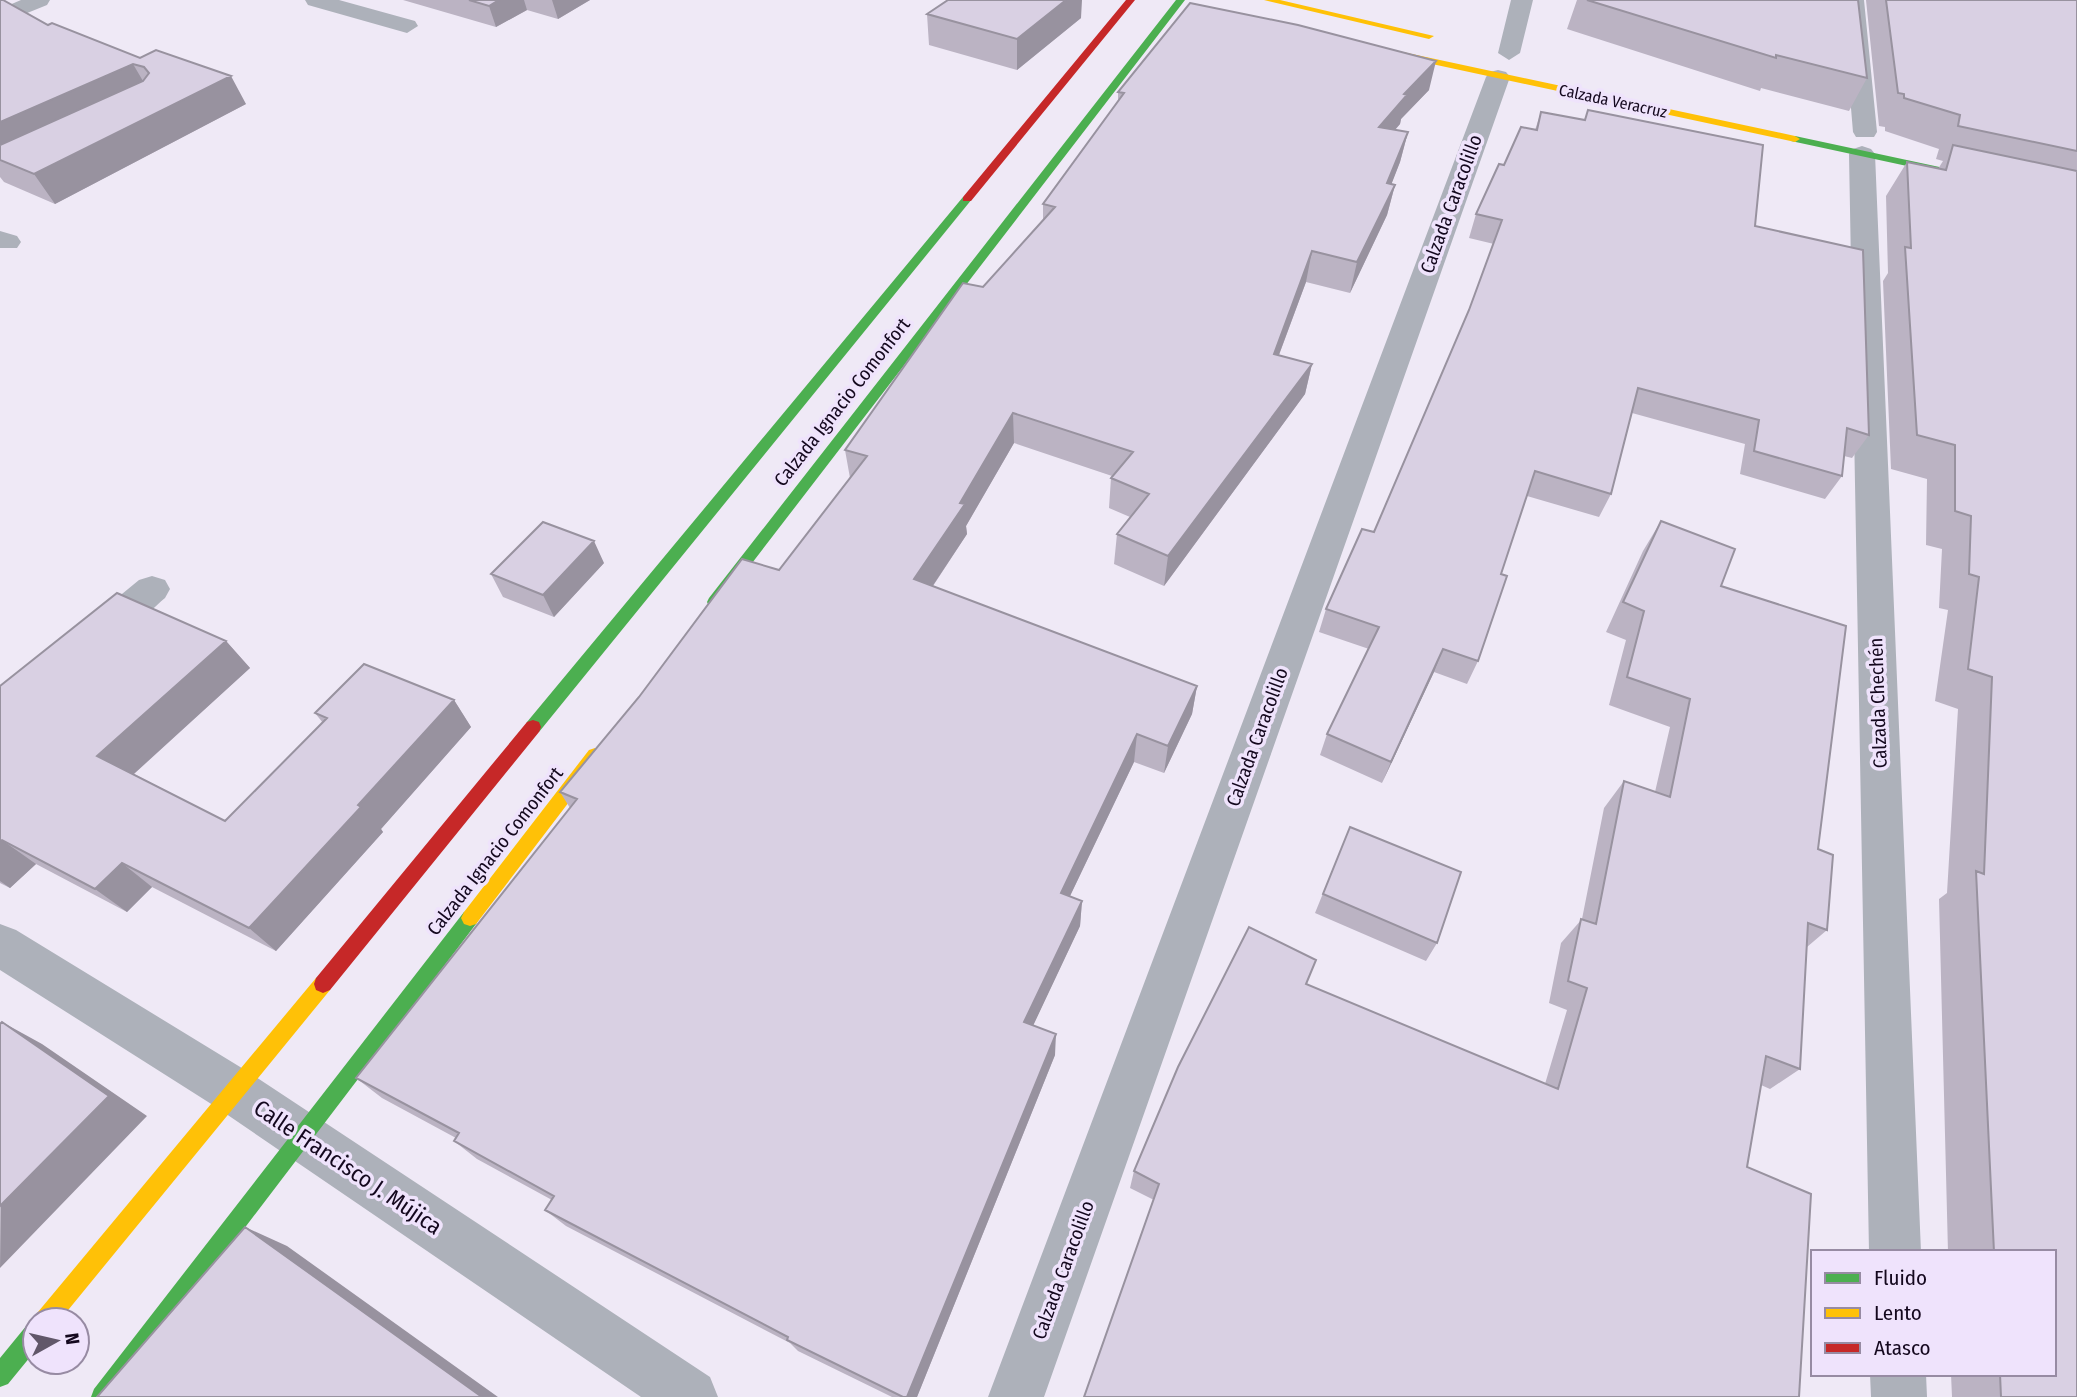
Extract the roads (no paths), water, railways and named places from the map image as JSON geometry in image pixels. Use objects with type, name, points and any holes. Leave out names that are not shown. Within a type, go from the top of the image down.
[{"type":"main road","name":"Calzada Ignacio Comonfort","points":[[57,1306],[1131,0]]},
{"type":"main road","points":[[1268,0],[1442,38]]},
{"type":"main road","name":"Calzada Ignacio Comonfort","points":[[700,620],[1178,4]]},
{"type":"main road","name":"Calzada Veracruz","points":[[1364,47],[1506,59],[1864,137],[1970,177]]},
{"type":"main road","name":"Calzada Ignacio Comonfort","points":[[102,1397],[606,741]]},
{"type":"main road","points":[[0,1376],[21,1350]]},
{"type":"street","points":[[0,17],[39,0]]},
{"type":"street","points":[[316,0],[407,26]]},
{"type":"street","name":"Calzada Caracolillo","points":[[1016,1397],[1506,59],[1522,0]]},
{"type":"street","name":"Calzada Chechén","points":[[1853,0],[1864,137],[1895,1250]]},
{"type":"street","points":[[71,656],[152,589]]},
{"type":"street","name":"Calle Francisco J. Mújica","points":[[0,945],[233,1090],[690,1397]]},
{"type":"street","points":[[1898,1376],[1899,1397]]}]
